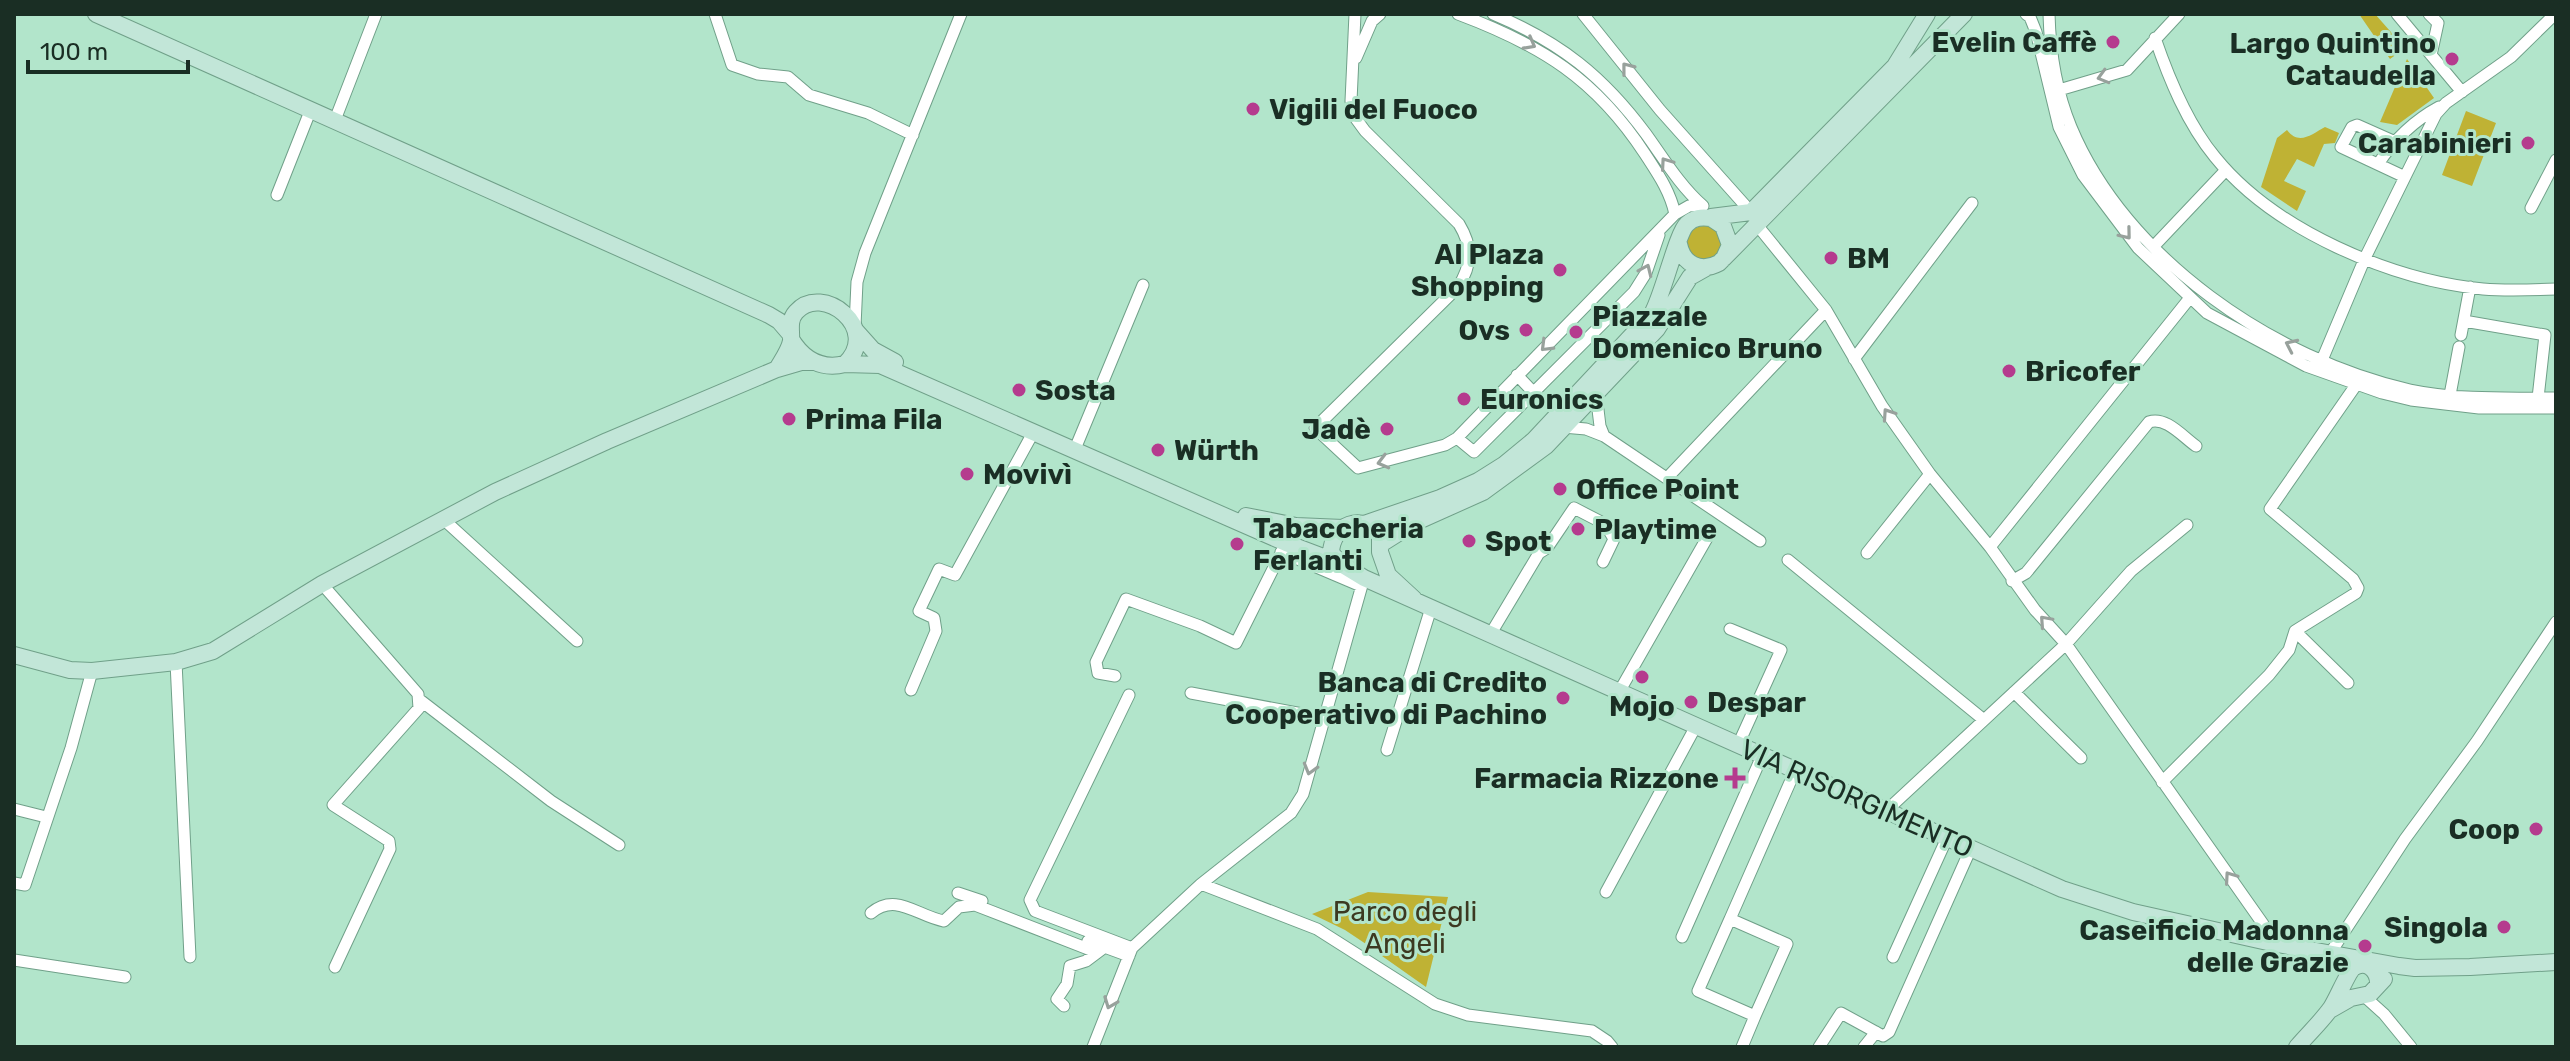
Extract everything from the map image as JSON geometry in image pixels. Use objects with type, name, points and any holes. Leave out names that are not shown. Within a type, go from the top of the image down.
[{"type":"main road","points":[[96,14],[769,315],[779,321],[800,352],[813,362]]},
{"type":"main road","points":[[14,655],[70,670],[92,671],[176,662],[213,651],[322,584],[442,518],[607,441],[777,369],[801,362],[830,366],[880,365],[1191,500],[1284,547],[1345,565],[1370,562],[1380,548],[1416,522],[1483,492],[1546,446],[1657,329],[1690,277],[1724,258],[1754,218],[1895,66],[1927,14]]},
{"type":"main road","points":[[1191,500],[1280,524],[1343,528],[1413,510],[1478,481],[1534,440],[1652,314],[1659,302],[1677,238],[1686,225],[1710,215],[1754,218],[1794,184],[1964,14]]},
{"type":"main road","points":[[1710,215],[1727,231],[1730,245],[1724,258]]},
{"type":"main road","points":[[1677,238],[1687,261],[1706,268]]},
{"type":"main road","points":[[673,271],[735,289],[774,306],[828,304],[846,314],[873,350],[883,357],[936,381],[974,404]]},
{"type":"main road","points":[[777,369],[791,337],[794,314],[804,306]]},
{"type":"main road","points":[[845,364],[857,348],[856,329]]},
{"type":"main road","points":[[1364,524],[1376,531],[1388,575],[1414,599]]},
{"type":"main road","points":[[1343,528],[1331,542],[1331,553],[1363,582],[1414,599]]},
{"type":"main road","name":"VIA RISORGIMENTO","points":[[1414,599],[2062,889],[2106,905],[2272,943],[2323,951],[2363,962],[2415,968]]},
{"type":"main road","points":[[2323,951],[2348,978],[2351,990],[2370,991]]},
{"type":"main road","points":[[2297,1047],[2328,1011],[2353,969],[2363,962],[2377,975],[2370,991]]},
{"type":"main road","points":[[2328,1011],[2370,991],[2395,973],[2415,968],[2556,962]]},
{"type":"street","points":[[335,120],[376,14]]},
{"type":"street","points":[[715,14],[732,65],[758,74],[788,77],[809,95],[868,113],[913,135]]},
{"type":"street","points":[[856,329],[857,282],[865,253],[961,14]]},
{"type":"street","points":[[1355,14],[1351,101],[1359,124],[1459,224],[1466,236],[1470,258],[1458,287],[1315,428],[1358,468],[1445,445],[1457,438],[1673,216],[1689,206],[1710,215]]},
{"type":"street","points":[[1354,62],[1372,21],[1380,14]]},
{"type":"street","points":[[1458,14],[1523,40],[1573,72],[1595,91],[1637,142],[1668,190],[1677,238]]},
{"type":"street","points":[[1493,14],[1557,46],[1594,74],[1632,116],[1688,193],[1710,215]]},
{"type":"street","points":[[1583,14],[1660,110],[1754,218],[1826,310],[1882,406],[1930,474],[1990,547],[2012,581],[2066,644],[2263,924],[2272,943]]},
{"type":"street","points":[[2059,90],[2127,70],[2179,14]]},
{"type":"street","points":[[2397,14],[2462,92]]},
{"type":"street","points":[[2429,14],[2438,23],[2431,55]]},
{"type":"street","points":[[2378,164],[2393,141],[2424,115],[2511,57],[2555,14]]},
{"type":"street","points":[[2556,398],[2479,398],[2385,383],[2283,342],[2197,287],[2119,207],[2092,169],[2069,124],[2059,90],[2052,61],[2049,17],[2028,16],[2059,127],[2083,175],[2130,240],[2189,299],[2278,353],[2356,385],[2437,404],[2479,408],[2556,408]]},
{"type":"street","points":[[2155,38],[2167,74],[2198,132],[2226,170],[2260,200],[2290,220],[2365,258],[2418,277],[2470,287],[2556,289]]},
{"type":"street","points":[[2322,360],[2365,258],[2436,114],[2446,103]]},
{"type":"street","points":[[277,195],[311,109]]},
{"type":"street","points":[[2393,141],[2361,126],[2352,127],[2341,147],[2405,177]]},
{"type":"street","points":[[2531,208],[2556,160]]},
{"type":"street","points":[[2154,246],[2226,170]]},
{"type":"street","points":[[1854,359],[1972,203]]},
{"type":"street","points":[[1457,438],[1474,452],[1634,292],[1646,273],[1660,231]]},
{"type":"street","points":[[1660,231],[1677,238]]},
{"type":"street","points":[[828,304],[850,294],[857,282]]},
{"type":"street","points":[[1075,449],[1143,285]]},
{"type":"street","points":[[2450,395],[2470,287]]},
{"type":"street","points":[[1990,547],[2189,299]]},
{"type":"street","points":[[1667,478],[1826,310]]},
{"type":"street","points":[[2464,321],[2545,335],[2538,398]]},
{"type":"street","points":[[1517,375],[1534,393]]},
{"type":"street","points":[[2162,782],[2269,675],[2289,650],[2295,631],[2356,593],[2358,588],[2353,579],[2270,509],[2356,385]]},
{"type":"street","points":[[1596,393],[1604,436]]},
{"type":"street","points":[[2012,581],[2026,573],[2149,422],[2163,422],[2196,446]]},
{"type":"street","points":[[1563,427],[1586,429],[1604,436],[1760,541]]},
{"type":"street","points":[[911,690],[936,631],[934,618],[919,611],[939,569],[955,575],[1034,431]]},
{"type":"street","points":[[1867,553],[1930,474]]},
{"type":"street","points":[[1490,635],[1539,553],[1547,548],[1574,508],[1605,524],[1614,539],[1603,562]]},
{"type":"street","points":[[442,518],[577,641]]},
{"type":"street","points":[[1886,811],[2066,644],[2131,571],[2187,525]]},
{"type":"street","points":[[1619,692],[1707,538]]},
{"type":"street","points":[[1093,1047],[1130,952],[1201,884],[1291,813],[1303,794],[1363,582],[1284,547],[1236,643],[1200,626],[1126,599],[1096,662],[1098,673],[1115,676]]},
{"type":"street","points":[[1788,560],[1984,720]]},
{"type":"street","points":[[322,584],[420,700],[419,708],[333,805],[389,841],[390,849],[335,967]]},
{"type":"street","points":[[1387,750],[1431,608]]},
{"type":"street","points":[[2323,951],[2477,741],[2556,622]]},
{"type":"street","points":[[1730,629],[1781,650],[1738,745]]},
{"type":"street","points":[[2295,631],[2348,683]]},
{"type":"street","points":[[176,662],[190,957]]},
{"type":"street","points":[[14,883],[25,885],[71,748],[92,671]]},
{"type":"street","points":[[2014,692],[2081,758]]},
{"type":"street","points":[[1191,693],[1324,718]]},
{"type":"street","points":[[1129,695],[1030,900],[1035,911],[1130,952]]},
{"type":"street","points":[[420,700],[551,801],[619,845]]},
{"type":"street","points":[[1606,892],[1696,726]]},
{"type":"street","points":[[1682,937],[1762,756]]},
{"type":"street","points":[[1755,1016],[1698,991],[1795,771]]},
{"type":"street","points":[[14,809],[46,817]]},
{"type":"street","points":[[1893,957],[1947,838]]},
{"type":"street","points":[[1819,1047],[1841,1013],[1883,1036],[1889,1032],[1971,848]]},
{"type":"street","points":[[1201,884],[1317,929],[1435,1004],[1468,1015],[1592,1031],[1612,1047]]},
{"type":"street","points":[[958,893],[1102,950]]},
{"type":"street","points":[[871,913],[881,905],[898,904],[944,921],[959,907],[975,905],[1102,950],[1130,952]]},
{"type":"street","points":[[1730,919],[1787,944],[1742,1047]]},
{"type":"street","points":[[1064,1006],[1057,999],[1067,984],[1070,966],[1086,961],[1102,950]]},
{"type":"street","points":[[14,960],[125,977]]},
{"type":"street","points":[[2370,991],[2411,1047]]},
{"type":"street","points":[[1864,1047],[1876,1032]]},
{"type":"green space","points":[[2359,14],[2375,14],[2405,48],[2390,59]]},
{"type":"green space","points":[[2407,59],[2434,98],[2397,125],[2380,122]]},
{"type":"green space","points":[[2466,111],[2496,123],[2472,186],[2442,175]]},
{"type":"green space","points":[[2325,127],[2339,133],[2335,143],[2324,144],[2314,167],[2297,159],[2284,181],[2306,191],[2297,211],[2261,187],[2277,138],[2287,130],[2301,138]]},
{"type":"green space","points":[[1704,226],[1716,231],[1721,243],[1716,255],[1704,260],[1692,255],[1687,243],[1692,231]]},
{"type":"green space","name":"Parco degli Angeli","points":[[1368,892],[1448,897],[1426,987],[1382,956],[1371,944],[1312,914]]},
{"type":"place","name":"Evelin Caffè","points":[[2113,42]]},
{"type":"place","name":"Largo Quintino Cataudella","points":[[2452,59]]},
{"type":"place","name":"Vigili del Fuoco","points":[[1253,109]]},
{"type":"place","name":"Carabinieri","points":[[2528,143]]},
{"type":"place","name":"BM","points":[[1831,258]]},
{"type":"place","name":"Al Plaza Shopping","points":[[1560,270]]},
{"type":"place","name":"Ovs","points":[[1526,330]]},
{"type":"place","name":"Piazzale Domenico Bruno","points":[[1576,332]]},
{"type":"place","name":"Bricofer","points":[[2009,371]]},
{"type":"place","name":"Sosta","points":[[1019,390]]},
{"type":"place","name":"Euronics","points":[[1464,399]]},
{"type":"place","name":"Prima Fila","points":[[789,419]]},
{"type":"place","name":"Jadè","points":[[1387,429]]},
{"type":"place","name":"Würth","points":[[1158,450]]},
{"type":"place","name":"Movivì","points":[[967,474]]},
{"type":"place","name":"Office Point","points":[[1560,489]]},
{"type":"place","name":"Playtime","points":[[1578,529]]},
{"type":"place","name":"Spot","points":[[1469,541]]},
{"type":"place","name":"Tabaccheria Ferlanti","points":[[1237,544]]},
{"type":"place","name":"Mojo","points":[[1642,677]]},
{"type":"place","name":"Banca di Credito Cooperativo di Pachino","points":[[1563,698]]},
{"type":"place","name":"Despar","points":[[1691,702]]},
{"type":"place","name":"Farmacia Rizzone","points":[[1735,778]]},
{"type":"place","name":"Coop","points":[[2536,829]]},
{"type":"place","name":"Singola","points":[[2504,927]]},
{"type":"place","name":"Caseificio Madonna delle Grazie","points":[[2365,946]]}]
